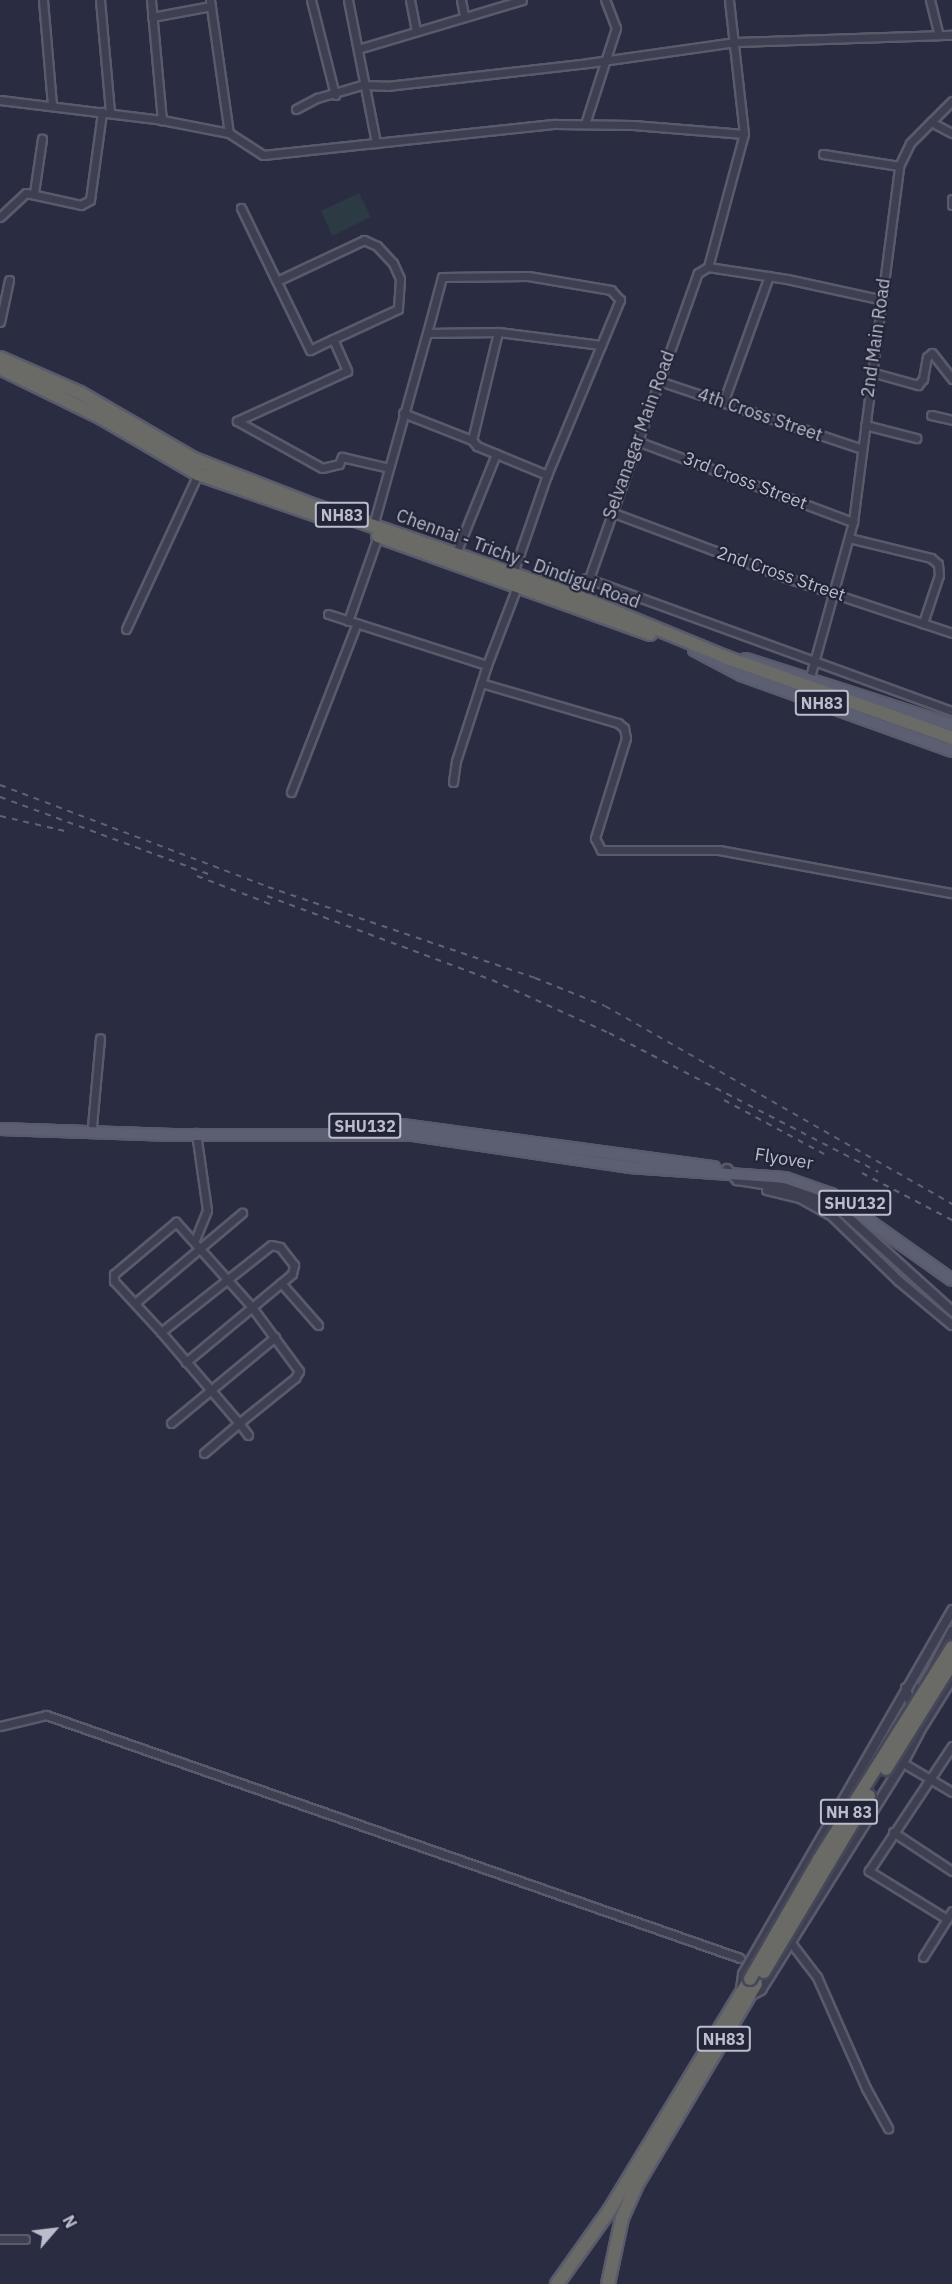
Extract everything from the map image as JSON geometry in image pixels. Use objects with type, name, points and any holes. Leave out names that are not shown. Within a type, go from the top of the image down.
[{"type":"highway","name":"Chennai - Trichy - Dindigul Road","points":[[0,358],[80,393],[198,474],[300,504]]},
{"type":"highway","name":"Chennai - Trichy - Dindigul Road","points":[[0,368],[194,459],[300,504],[517,578]]},
{"type":"highway","name":"Chennai - Trichy - Dindigul Road","points":[[376,531],[456,553],[725,659]]},
{"type":"highway","name":"NH83","points":[[725,659],[952,738]]},
{"type":"highway","name":"NH83","points":[[725,659],[952,743]]},
{"type":"highway","name":"NH 83","points":[[753,1982],[819,1859],[952,1647]]},
{"type":"highway","points":[[557,2284],[609,2211],[952,1663]]},
{"type":"highway","name":"NH83","points":[[622,2218],[656,2148],[700,2080],[744,1996]]},
{"type":"highway","points":[[608,2284],[622,2218],[609,2211]]},
{"type":"main road","points":[[695,648],[810,677],[952,724]]},
{"type":"main road","name":"NH83","points":[[695,648],[741,675],[952,750]]},
{"type":"main road","name":"SHU132","points":[[0,1122],[196,1133]]},
{"type":"main road","name":"Flyover","points":[[196,1133],[402,1125],[801,1182],[831,1194],[952,1280]]},
{"type":"main road","points":[[0,1129],[196,1133]]},
{"type":"main road","name":"Flyover","points":[[744,1175],[801,1176],[829,1185],[952,1272]]},
{"type":"street","points":[[43,0],[52,105]]},
{"type":"street","points":[[100,0],[110,112]]},
{"type":"street","points":[[151,0],[162,120]]},
{"type":"street","points":[[311,0],[335,95]]},
{"type":"street","points":[[348,0],[362,85],[376,143]]},
{"type":"street","points":[[410,0],[416,30]]},
{"type":"street","points":[[461,0],[464,16]]},
{"type":"street","points":[[357,49],[520,0]]},
{"type":"street","points":[[585,124],[616,28],[605,0]]},
{"type":"street","points":[[0,100],[110,112],[229,133],[263,155],[555,124],[744,134],[736,42],[729,0]]},
{"type":"street","points":[[930,0],[939,35]]},
{"type":"street","points":[[152,18],[210,3],[229,133]]},
{"type":"street","points":[[296,109],[317,98],[335,95],[362,85],[399,84],[736,42],[952,35]]},
{"type":"street","name":"2nd Main Road","points":[[810,677],[853,522],[871,372],[880,318],[879,299],[899,166],[909,143],[952,100]]},
{"type":"street","points":[[0,217],[14,201],[34,193],[81,206],[90,200],[102,112]]},
{"type":"street","points":[[932,122],[952,133]]},
{"type":"street","name":"Selvanagar Main Road","points":[[580,603],[586,578],[698,273],[708,267],[744,134]]},
{"type":"street","points":[[34,193],[42,139]]},
{"type":"street","points":[[823,154],[899,166]]},
{"type":"street","points":[[952,199],[952,205]]},
{"type":"street","points":[[241,208],[310,350],[398,309],[400,279],[393,263],[377,246],[364,240],[277,281]]},
{"type":"street","points":[[708,267],[768,276],[879,299]]},
{"type":"street","points":[[348,621],[376,531],[388,468],[442,277],[528,276],[617,293],[620,300],[547,475],[517,578],[481,683],[453,782]]},
{"type":"street","points":[[723,403],[768,276]]},
{"type":"street","points":[[0,322],[9,280]]},
{"type":"street","points":[[427,333],[498,332],[601,345]]},
{"type":"street","points":[[472,440],[498,332]]},
{"type":"street","points":[[333,339],[347,371],[237,421],[322,468],[339,464],[342,457],[388,468]]},
{"type":"street","points":[[871,372],[918,385],[923,379],[927,357],[932,353],[952,379]]},
{"type":"street","name":"4th Cross Street","points":[[659,381],[862,449]]},
{"type":"street","points":[[403,413],[472,440],[477,447],[547,475]]},
{"type":"street","points":[[931,415],[952,420]]},
{"type":"street","points":[[865,425],[915,438]]},
{"type":"street","name":"3rd Cross Street","points":[[637,441],[853,522]]},
{"type":"street","points":[[456,553],[496,454]]},
{"type":"street","points":[[126,629],[198,474]]},
{"type":"street","name":"2nd Cross Street","points":[[611,512],[952,633]]},
{"type":"street","points":[[849,537],[931,558],[938,564],[939,575],[923,623]]},
{"type":"street","points":[[586,578],[952,711]]},
{"type":"street","points":[[328,614],[487,665]]},
{"type":"street","points":[[291,792],[356,624]]},
{"type":"street","points":[[481,683],[618,723],[624,728],[626,738],[595,838],[602,850],[719,850],[952,892]]},
{"type":"street","points":[[92,1126],[100,1038]]},
{"type":"street","points":[[195,1240],[207,1210],[196,1133]]},
{"type":"street","points":[[744,1175],[795,1189],[838,1208],[952,1311]]},
{"type":"street","points":[[744,1175],[749,1186],[800,1198],[831,1215],[899,1281],[952,1325]]},
{"type":"street","points":[[135,1303],[242,1213]]},
{"type":"street","points":[[204,1453],[239,1423],[299,1371],[251,1306],[195,1240],[176,1222],[114,1274],[114,1281],[161,1332],[239,1423],[248,1435]]},
{"type":"street","points":[[161,1332],[277,1244],[295,1270],[186,1362]]},
{"type":"street","points":[[281,1283],[318,1324]]},
{"type":"street","points":[[171,1423],[275,1337]]},
{"type":"street","points":[[952,1610],[743,1974],[744,1996],[761,1990],[903,1763],[922,1726],[952,1679]]},
{"type":"street","points":[[922,1726],[924,1681],[952,1631]]},
{"type":"street","points":[[907,1685],[905,1696],[922,1726]]},
{"type":"street","points":[[0,1726],[45,1715],[740,1958]]},
{"type":"street","points":[[947,1919],[869,1871],[929,1777],[952,1746]]},
{"type":"street","points":[[903,1763],[952,1792]]},
{"type":"street","points":[[893,1832],[952,1871]]},
{"type":"street","points":[[923,1957],[952,1911]]},
{"type":"street","points":[[790,1943],[817,1977],[866,2088],[888,2128]]},
{"type":"street","points":[[0,2239],[25,2239]]},
{"type":"shaded area","points":[[359,193],[371,217],[332,236],[321,211]]},
{"type":"railway","points":[[0,785],[268,887],[535,978],[605,1006],[952,1204]]},
{"type":"railway","points":[[0,797],[208,874]]},
{"type":"railway","points":[[0,816],[69,832]]},
{"type":"railway","points":[[197,876],[275,906]]},
{"type":"railway","points":[[267,896],[492,980],[609,1033],[878,1172]]},
{"type":"railway","points":[[724,1100],[824,1154]]},
{"type":"railway","points":[[862,1173],[952,1220]]}]
